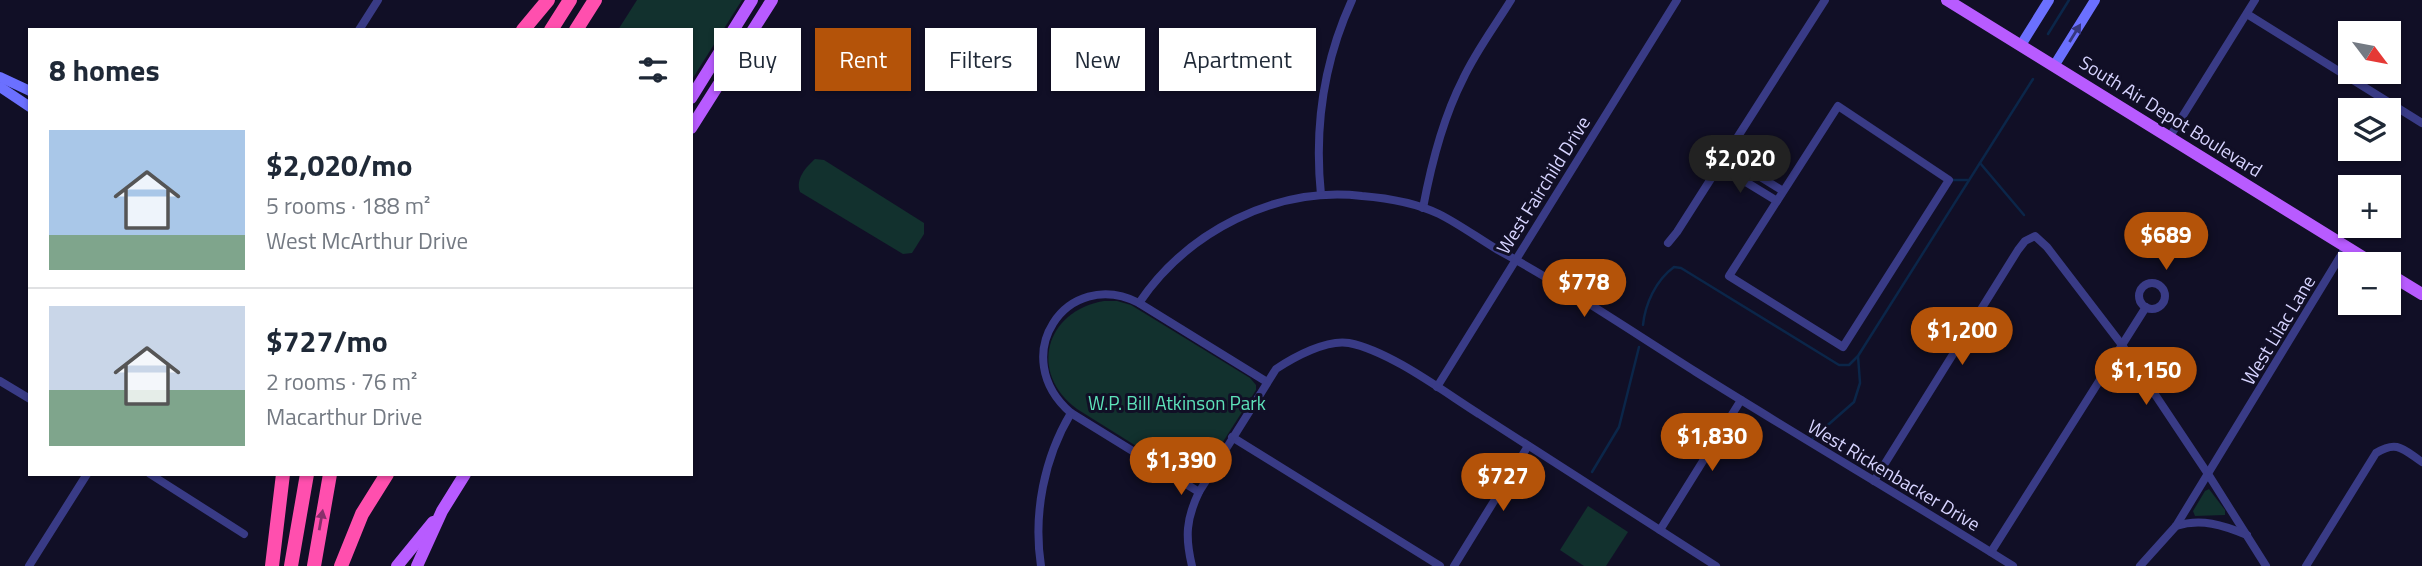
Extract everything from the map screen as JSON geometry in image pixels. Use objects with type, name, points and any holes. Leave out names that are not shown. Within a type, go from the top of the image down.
[{"type":"highway","points":[[525,28],[548,0]]},
{"type":"highway","points":[[552,28],[570,0]]},
{"type":"highway","points":[[577,28],[595,0]]},
{"type":"highway","points":[[272,566],[283,476]]},
{"type":"highway","points":[[290,566],[307,476]]},
{"type":"highway","points":[[314,566],[330,476]]},
{"type":"highway","points":[[341,566],[362,514],[386,476]]},
{"type":"main road","points":[[693,94],[752,0]]},
{"type":"main road","points":[[693,125],[772,0]]},
{"type":"main road","name":"South Air Depot Boulevard","points":[[1947,0],[2354,252]]},
{"type":"main road","points":[[2401,281],[2422,294]]},
{"type":"main road","points":[[417,566],[442,511],[464,476]]},
{"type":"main road","points":[[397,566],[442,511]]},
{"type":"street","points":[[360,28],[378,0]]},
{"type":"street","points":[[1321,195],[1319,128],[1326,70],[1352,0]]},
{"type":"street","points":[[1423,208],[1426,188],[1449,111],[1464,77],[1511,0]]},
{"type":"street","name":"West Fairchild Drive","points":[[1437,387],[1677,0]]},
{"type":"street","points":[[1668,243],[1825,0]]},
{"type":"street","points":[[2021,45],[2049,0]]},
{"type":"street","points":[[2054,66],[2095,0]]},
{"type":"street","points":[[2169,138],[2255,0]]},
{"type":"street","points":[[2247,14],[2422,123]]},
{"type":"street","points":[[0,77],[28,91]]},
{"type":"street","points":[[0,87],[28,106]]},
{"type":"street","points":[[1838,106],[1949,180],[1843,347],[1729,276],[1783,191],[1838,106]]},
{"type":"street","points":[[1724,155],[1783,191]]},
{"type":"street","points":[[1718,164],[1777,201]]},
{"type":"street","name":"West Rickenbacker Drive","points":[[1139,303],[1189,247],[1214,230],[1280,202],[1321,195],[1362,195],[1423,208],[1516,259],[2013,566]]},
{"type":"street","points":[[1874,481],[2018,250],[2025,241],[2035,236],[2047,247],[2122,345],[2266,566]]},
{"type":"street","name":"West Lilac Lane","points":[[2140,566],[2176,526],[2346,247]]},
{"type":"street","points":[[1199,492],[1071,413],[1053,394],[1043,371],[1044,343],[1051,326],[1071,305],[1089,298],[1121,296],[1139,303],[1267,382]]},
{"type":"street","points":[[1991,552],[2146,307]]},
{"type":"street","points":[[1192,566],[1186,537],[1189,512],[1267,382],[1276,369],[1294,357],[1319,347],[1347,342],[1389,359],[1437,387],[1716,566]]},
{"type":"street","points":[[0,381],[28,398]]},
{"type":"street","points":[[1660,530],[1741,400]]},
{"type":"street","points":[[1041,566],[1040,514],[1047,470],[1055,443],[1071,413]]},
{"type":"street","points":[[1232,437],[1440,566]]},
{"type":"street","points":[[2306,566],[2376,453],[2387,446],[2396,445],[2422,462]]},
{"type":"street","points":[[1454,566],[1528,446]]},
{"type":"street","points":[[29,566],[86,476]]},
{"type":"street","points":[[153,476],[244,534]]},
{"type":"street","points":[[2176,526],[2189,522],[2218,524],[2247,535]]},
{"type":"green space","points":[[637,0],[742,0],[724,28],[714,28],[714,44],[693,78],[693,28],[619,28]]},
{"type":"green space","points":[[815,159],[824,160],[924,223],[924,234],[912,253],[903,254],[800,192],[800,178]]},
{"type":"green space","name":"W.P. Bill Atkinson Park","points":[[1104,301],[1131,305],[1250,378],[1256,385],[1256,390],[1198,481],[1189,479],[1077,409],[1062,394],[1052,378],[1048,362],[1050,345],[1057,330],[1068,317],[1084,307]]},
{"type":"green space","points":[[2209,489],[2225,510],[2225,515],[2195,516],[2193,511]]},
{"type":"green space","points":[[1588,506],[1628,532],[1606,566],[1584,566],[1560,550]]},
{"type":"waterway","points":[[2048,34],[2069,0]]},
{"type":"waterway","points":[[1643,325],[1646,309],[1657,286],[1674,267],[1681,268],[1839,365],[1849,365],[1858,356],[2033,79]]},
{"type":"waterway","points":[[1980,163],[2024,215]]},
{"type":"waterway","points":[[1952,180],[1968,180]]},
{"type":"waterway","points":[[1592,472],[1619,427],[1639,347]]},
{"type":"waterway","points":[[1813,438],[1854,402],[1860,383],[1858,356]]}]
